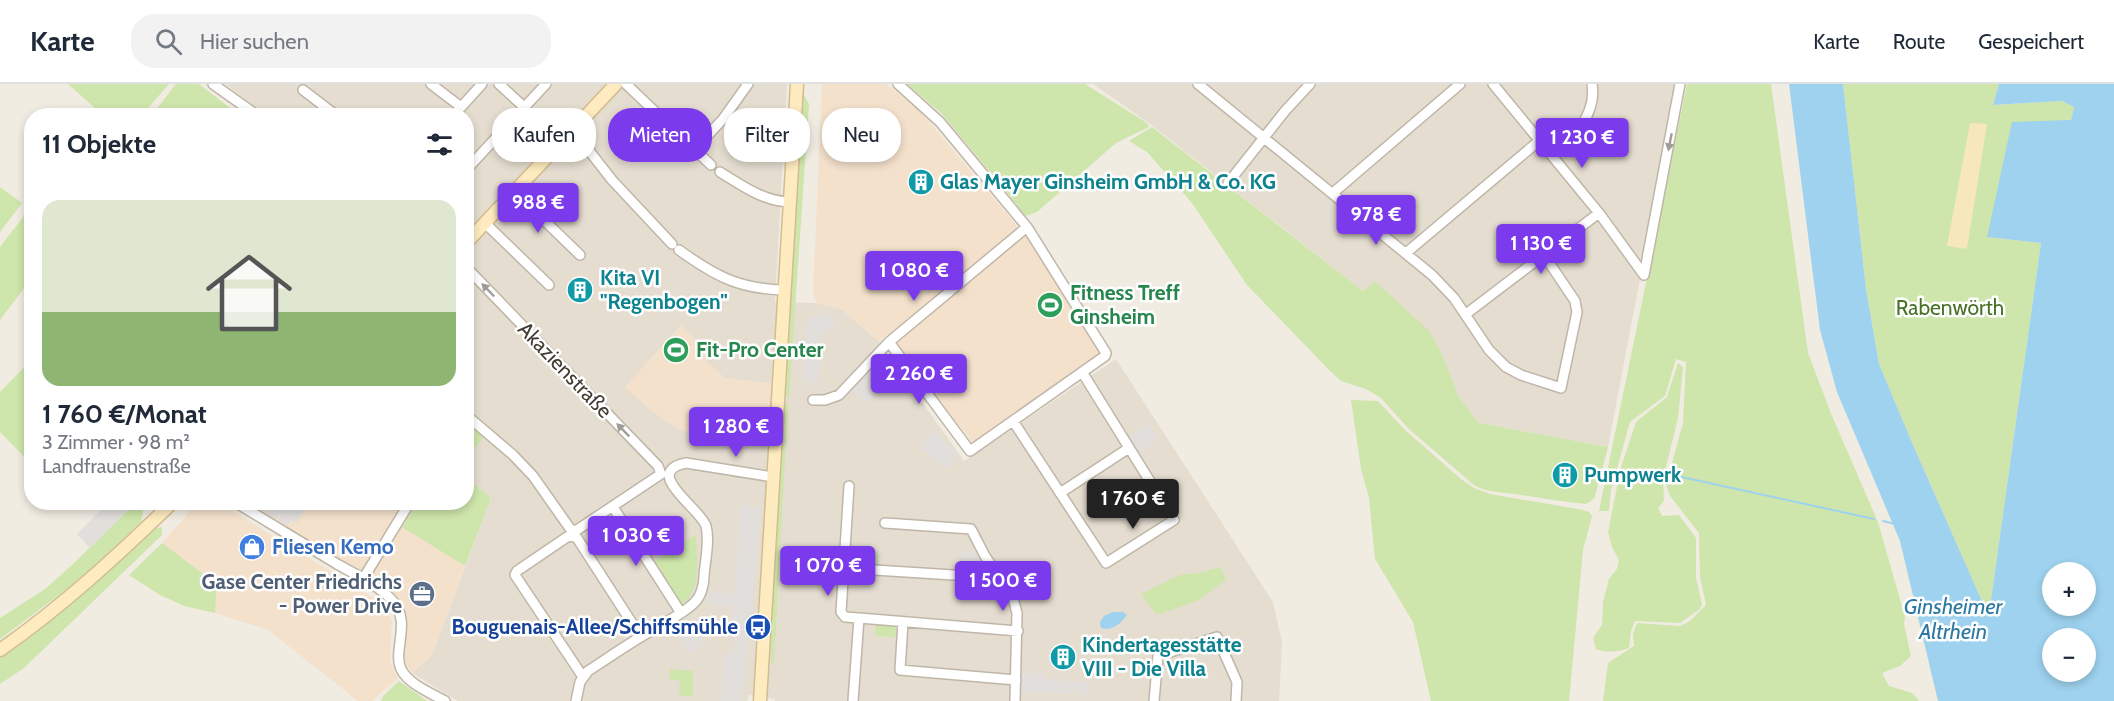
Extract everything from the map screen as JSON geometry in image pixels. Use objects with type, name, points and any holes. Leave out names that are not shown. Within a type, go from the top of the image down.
[{"type":"main road","points":[[594,108],[616,84]]},
{"type":"main road","points":[[760,701],[797,84]]},
{"type":"main road","points":[[474,235],[543,162]]},
{"type":"main road","points":[[0,650],[38,623],[95,576],[165,510]]},
{"type":"street","points":[[213,84],[247,108]]},
{"type":"street","points":[[431,84],[461,107],[483,84]]},
{"type":"street","points":[[499,84],[524,107]]},
{"type":"street","points":[[474,161],[546,84]]},
{"type":"street","points":[[626,84],[651,108]]},
{"type":"street","points":[[889,342],[970,451],[1105,356],[1106,353],[1027,227],[940,122],[898,84]]},
{"type":"street","points":[[1198,84],[1432,275],[1454,298],[1489,350],[1506,367],[1521,375],[1561,388],[1577,312],[1575,301],[1544,255]]},
{"type":"street","points":[[1228,183],[1310,84]]},
{"type":"street","points":[[1333,193],[1460,84]]},
{"type":"street","points":[[1493,84],[1599,213],[1644,275],[1680,84]]},
{"type":"street","points":[[1553,155],[1573,138],[1586,119],[1594,94],[1592,84]]},
{"type":"street","points":[[712,131],[723,119],[744,86]]},
{"type":"street","points":[[303,90],[327,108]]},
{"type":"street","points":[[1406,253],[1540,140]]},
{"type":"street","points":[[596,158],[619,187],[675,247],[702,266],[730,282],[784,290]]},
{"type":"street","points":[[708,162],[711,165]]},
{"type":"street","points":[[720,172],[753,192],[771,199],[789,202]]},
{"type":"street","points":[[515,192],[580,255]]},
{"type":"street","points":[[1466,314],[1599,213]]},
{"type":"street","points":[[486,224],[549,285]]},
{"type":"street","points":[[813,400],[825,400],[839,395],[889,342],[1027,227]]},
{"type":"street","name":"Akazienstraße","points":[[474,275],[658,466],[705,524],[707,533],[704,580],[696,600],[681,613],[593,668],[583,677]]},
{"type":"street","points":[[1013,421],[1106,563],[1174,520],[1082,372]]},
{"type":"street","points":[[474,422],[513,455],[533,476],[568,528],[574,531],[674,467],[686,463],[773,477]]},
{"type":"street","points":[[1060,493],[1129,448]]},
{"type":"street","points":[[849,486],[842,616],[1018,631]]},
{"type":"street","points":[[613,507],[681,613]]},
{"type":"street","points":[[248,510],[363,579],[391,599],[399,610],[401,637],[399,659],[402,671],[411,680],[445,701]]},
{"type":"street","points":[[363,579],[405,510]]},
{"type":"street","points":[[885,523],[971,529],[1013,598],[1017,613],[1015,701]]},
{"type":"street","points":[[576,701],[578,687],[583,677],[514,575],[567,537],[572,536],[581,543],[641,637]]},
{"type":"street","points":[[843,568],[985,577],[996,573]]},
{"type":"street","points":[[853,701],[859,618]]},
{"type":"street","points":[[903,622],[900,670],[1016,680]]},
{"type":"street","points":[[1154,701],[1158,656],[1217,637],[1237,682],[1236,701]]},
{"type":"shaded area","points":[[225,84],[787,84],[786,108],[724,108],[724,162],[783,162],[775,302],[816,303],[843,310],[879,342],[964,461],[1116,359],[1273,602],[1282,642],[1279,701],[775,701],[775,699],[749,695],[747,701],[458,701],[412,673],[432,655],[491,498],[474,484],[474,449],[490,430],[474,416],[474,108],[257,108]]},
{"type":"shaded area","points":[[822,84],[886,84],[921,112],[1034,246],[1102,352],[973,443],[887,334],[879,342],[843,310],[816,303],[813,292]]},
{"type":"shaded area","points":[[1093,84],[1677,84],[1608,447],[1479,423],[1459,397],[1441,352],[1375,281],[1363,291],[1150,124]]},
{"type":"shaded area","points":[[827,312],[837,323],[822,333],[822,338],[818,343],[818,352],[821,353],[818,383],[803,382],[806,322],[817,313],[823,316]]},
{"type":"shaded area","points":[[681,325],[712,354],[706,361],[725,378],[771,383],[769,423],[747,422],[724,446],[694,436],[668,423],[625,387]]},
{"type":"shaded area","points":[[884,353],[897,365],[868,403],[852,391]]},
{"type":"shaded area","points":[[1148,424],[1158,440],[1135,455],[1125,439]]},
{"type":"shaded area","points":[[933,432],[959,453],[947,469],[920,448]]},
{"type":"shaded area","points":[[740,505],[760,507],[757,555],[741,701],[721,701],[725,652],[733,653],[735,632],[731,631],[733,606],[707,604],[707,590],[735,594]]},
{"type":"shaded area","points":[[101,510],[128,510],[90,548],[77,534]]},
{"type":"shaded area","points":[[191,510],[231,510],[385,605],[392,621],[390,663],[398,678],[372,701],[358,701],[268,630],[215,613],[217,584],[162,543]]},
{"type":"shaded area","points":[[258,510],[413,510],[403,527],[465,566],[432,655],[412,673],[404,659],[405,616],[401,603],[371,578]]},
{"type":"shaded area","points":[[261,510],[305,510],[296,524],[291,520],[287,526],[278,520],[280,514],[276,519]]},
{"type":"shaded area","points":[[961,551],[976,553],[985,567],[984,574],[960,573]]},
{"type":"shaded area","points":[[686,619],[706,641],[691,654],[671,631]]},
{"type":"shaded area","points":[[1018,673],[1045,673],[1044,679],[1059,677],[1061,681],[1086,682],[1090,689],[1088,695],[1083,697],[1074,689],[1073,693],[1069,694],[1018,691]]},
{"type":"green space","points":[[68,84],[169,84],[148,108],[95,108]]},
{"type":"green space","points":[[176,84],[199,84],[230,108],[157,108]]},
{"type":"green space","points":[[907,84],[1085,84],[1147,123],[1149,127],[1116,143],[1037,212],[1026,216],[941,113]]},
{"type":"green space","points":[[1687,84],[1771,84],[1808,353],[1832,416],[1878,522],[1905,617],[1904,624],[1911,656],[1900,666],[1882,673],[1889,686],[1912,693],[1919,701],[1603,701],[1608,663],[1634,646],[1633,634],[1637,623],[1680,626],[1690,621],[1706,605],[1700,577],[1699,533],[1670,496],[1666,485],[1683,423],[1686,362],[1676,359],[1665,396],[1630,422],[1611,490],[1609,511],[1599,511]]},
{"type":"green space","name":"Rabenwörth","points":[[1843,84],[1999,84],[1993,105],[2062,101],[2074,107],[2071,120],[1987,237],[2041,243],[1991,600],[1985,604],[1879,364],[1866,289]]},
{"type":"green space","points":[[803,93],[809,104],[809,108],[802,108]]},
{"type":"green space","points":[[1152,127],[1363,291],[1375,281],[1429,331],[1441,352],[1459,397],[1479,423],[1608,447],[1594,499],[1586,504],[1492,491],[1475,486],[1409,429],[1381,398],[1366,389],[1341,381],[1247,285],[1192,203],[1147,152],[1129,141]]},
{"type":"green space","points":[[798,162],[805,162],[789,398],[783,398]]},
{"type":"green space","points":[[0,187],[22,203],[0,232]]},
{"type":"green space","points":[[24,216],[24,288],[0,320],[0,247]]},
{"type":"green space","points":[[1678,363],[1683,367],[1678,418],[1663,479],[1664,501],[1658,508],[1662,516],[1679,515],[1696,538],[1696,578],[1702,604],[1700,609],[1680,623],[1635,621],[1629,648],[1613,652],[1596,649],[1593,638],[1602,625],[1603,602],[1609,579],[1617,569],[1619,560],[1608,532],[1621,467],[1636,422],[1667,397]]},
{"type":"green space","points":[[24,367],[24,457],[0,432],[0,392]]},
{"type":"green space","points":[[1351,400],[1378,401],[1405,430],[1474,488],[1490,494],[1583,510],[1592,516],[1583,550],[1569,701],[1431,701],[1413,622],[1375,559],[1369,498],[1361,469]]},
{"type":"green space","points":[[783,403],[788,403],[774,663],[771,663],[772,599]]},
{"type":"green space","points":[[474,426],[485,436],[474,449]]},
{"type":"green space","points":[[474,484],[491,498],[465,566],[402,527],[413,510],[474,510]]},
{"type":"green space","points":[[128,510],[142,510],[141,522],[75,583],[0,639],[0,618],[45,589]]},
{"type":"green space","points":[[162,527],[162,535],[24,668],[0,684],[0,658],[157,528]]},
{"type":"green space","points":[[696,535],[695,583],[693,591],[681,604],[655,561]]},
{"type":"green space","points":[[162,543],[217,584],[215,613],[184,606],[160,595],[129,575]]},
{"type":"green space","points":[[851,552],[879,554],[878,567],[850,566]]},
{"type":"green space","points":[[1221,567],[1226,580],[1197,601],[1157,615],[1141,594],[1180,575]]},
{"type":"green space","points":[[876,624],[896,626],[895,637],[875,636]]},
{"type":"green space","points":[[670,669],[693,671],[693,697],[679,695],[680,681],[670,679]]},
{"type":"green space","points":[[399,681],[427,701],[381,701],[383,696]]},
{"type":"sand","points":[[1970,123],[1987,124],[1967,249],[1947,246]]},
{"type":"water","name":"Ginsheimer Altrhein","points":[[1789,84],[1843,84],[1866,289],[1879,364],[1981,599],[1985,604],[1991,600],[2041,243],[1987,237],[2012,122],[2071,120],[2074,107],[2062,101],[1993,105],[1999,84],[2114,84],[2114,701],[1938,701],[1900,541],[1837,392],[1820,330]]},
{"type":"water","points":[[1113,612],[1123,612],[1127,615],[1116,626],[1101,628],[1100,622],[1104,616]]},
{"type":"waterway","points":[[1677,476],[1874,519]]},
{"type":"waterway","points":[[1883,521],[1895,524]]},
{"type":"place","name":"Glas Mayer Ginsheim GmbH & Co. KG","points":[[921,182]]},
{"type":"place","name":"Kita VI \"Regenbogen\"","points":[[580,290]]},
{"type":"place","name":"Fitness Treff Ginsheim","points":[[1050,305]]},
{"type":"place","name":"Fit-Pro Center","points":[[676,350]]},
{"type":"place","name":"Pumpwerk","points":[[1565,475]]},
{"type":"place","name":"Fliesen Kemo","points":[[252,547]]},
{"type":"place","name":"Gase Center Friedrichs - Power Drive","points":[[422,594]]},
{"type":"place","name":"Bouguenais-Allee/Schiffsmühle","points":[[758,627]]},
{"type":"place","name":"Kindertagesstätte VIII - Die Villa","points":[[1063,657]]}]
